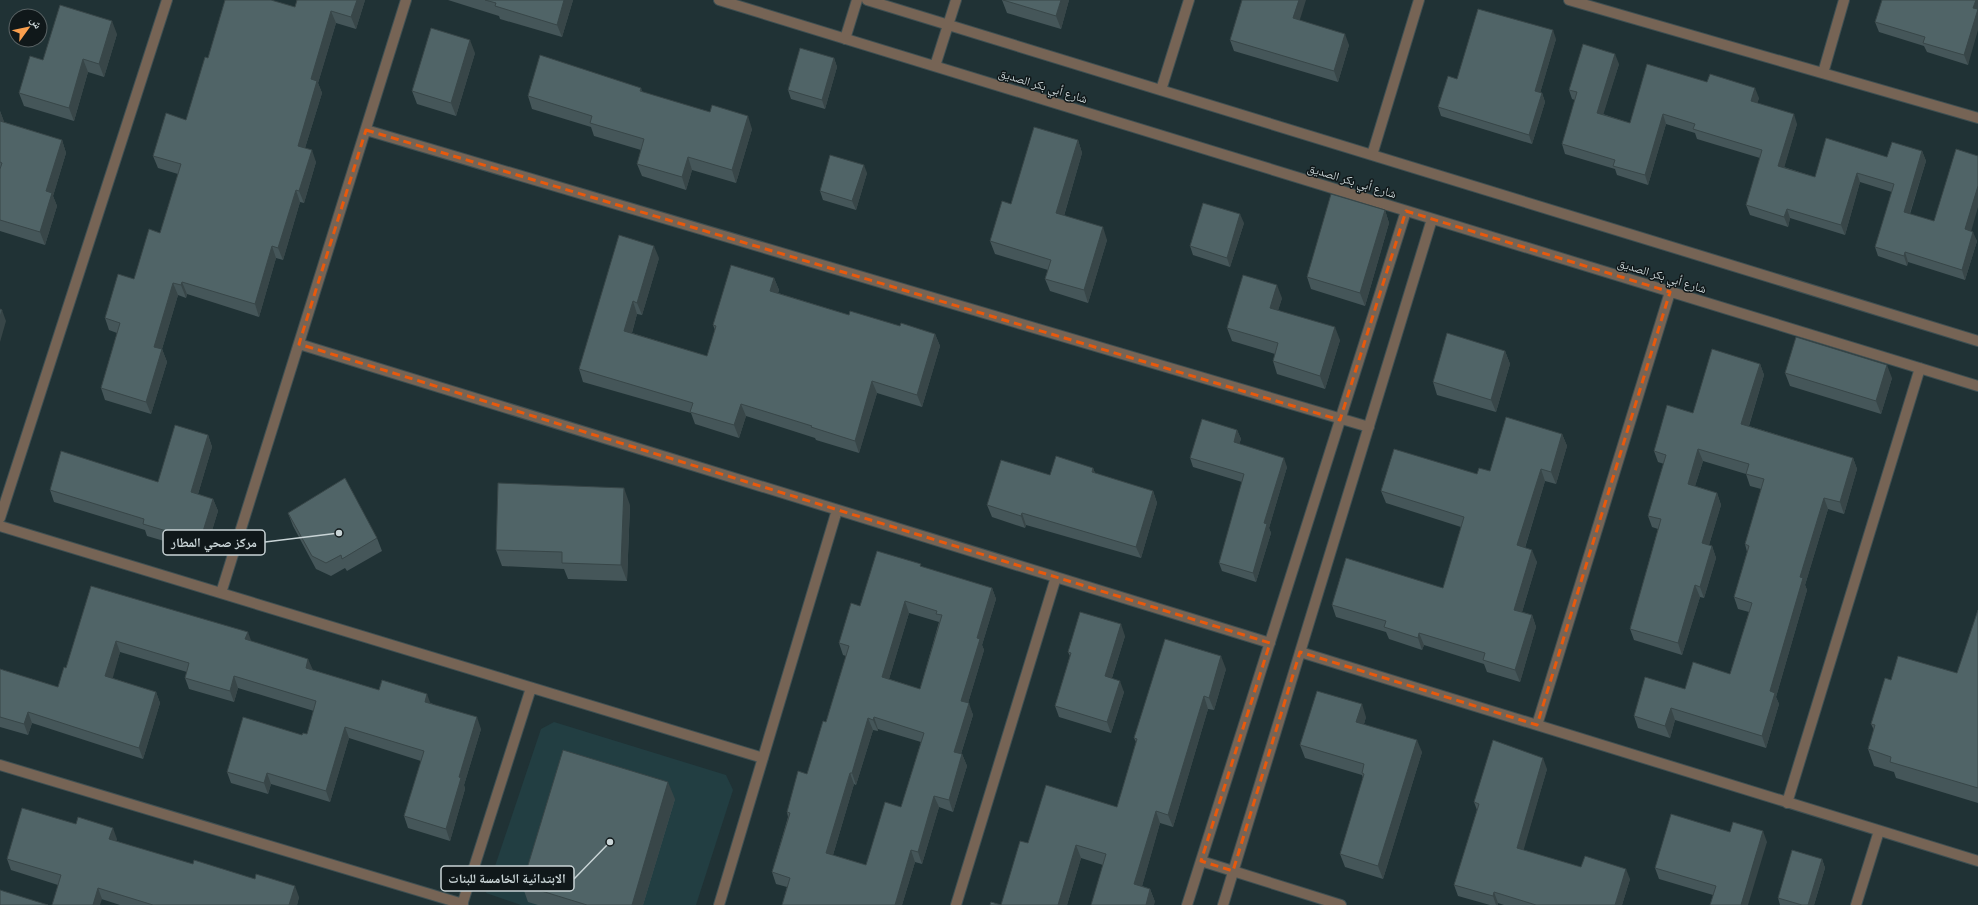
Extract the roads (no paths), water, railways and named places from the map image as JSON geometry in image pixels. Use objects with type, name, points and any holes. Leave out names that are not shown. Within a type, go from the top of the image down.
[{"type":"street","points":[[0,518],[167,0]]},
{"type":"street","points":[[221,593],[406,0]]},
{"type":"street","name":"شارع أبي بكر الصديق","points":[[719,0],[1978,386]]},
{"type":"street","points":[[845,39],[857,0]]},
{"type":"street","points":[[866,0],[1978,342]]},
{"type":"street","points":[[935,66],[956,0]]},
{"type":"street","points":[[1161,90],[1189,0]]},
{"type":"street","points":[[1372,155],[1419,0]]},
{"type":"street","points":[[1569,0],[1978,118]]},
{"type":"street","points":[[1823,74],[1844,0]]},
{"type":"street","points":[[366,130],[1340,420],[1369,427]]},
{"type":"street","points":[[1187,905],[1406,211]]},
{"type":"street","points":[[1223,905],[1432,219]]},
{"type":"street","points":[[1537,725],[1670,292]]},
{"type":"street","points":[[299,344],[1270,643]]},
{"type":"street","points":[[1787,802],[1920,368]]},
{"type":"street","points":[[719,905],[837,510]]},
{"type":"street","points":[[0,526],[763,758]]},
{"type":"street","points":[[956,905],[1056,577]]},
{"type":"street","points":[[1300,652],[1978,861]]},
{"type":"street","points":[[0,765],[463,905],[531,688]]},
{"type":"street","points":[[1856,905],[1879,831]]},
{"type":"street","points":[[1201,861],[1341,905]]},
{"type":"place","name":"مركز صحي المطار","points":[[339,533]]},
{"type":"place","name":"الابتدائية الخامسة للبنات","points":[[610,842]]}]
